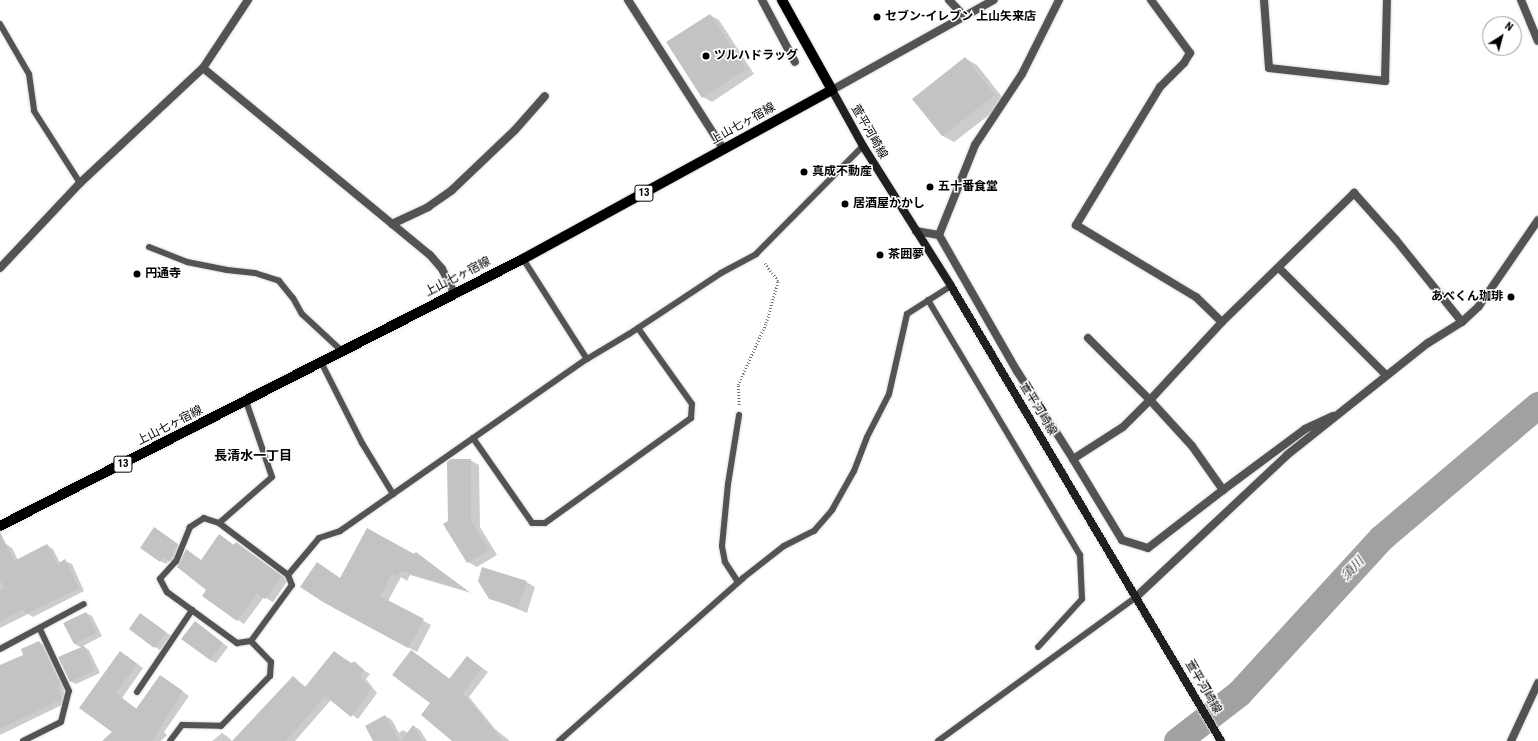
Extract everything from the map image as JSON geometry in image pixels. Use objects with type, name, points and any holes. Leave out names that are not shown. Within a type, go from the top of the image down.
[{"type":"main road","points":[[782,0],[832,90]]},
{"type":"main road","name":"上山七ヶ宿線","points":[[0,526],[523,259],[832,90]]},
{"type":"main road","name":"萱平河崎線","points":[[832,90],[863,146],[951,286],[1221,741]]},
{"type":"street","points":[[0,268],[80,183],[204,68],[248,0]]},
{"type":"street","points":[[628,0],[724,150]]},
{"type":"street","points":[[762,0],[795,62]]},
{"type":"street","points":[[948,0],[964,16]]},
{"type":"street","points":[[832,90],[994,0]]},
{"type":"street","points":[[939,235],[975,145],[1022,74],[1059,0]]},
{"type":"street","points":[[1151,0],[1190,53],[1184,63],[1160,87],[1076,225],[1196,297],[1222,322]]},
{"type":"street","points":[[1264,0],[1269,68],[1385,81],[1387,0]]},
{"type":"street","points":[[1520,0],[1538,41]]},
{"type":"street","points":[[204,68],[392,224],[442,269],[454,293]]},
{"type":"street","points":[[392,224],[428,207],[452,190],[515,130],[545,96]]},
{"type":"street","points":[[1073,459],[1123,427],[1222,322],[1279,268],[1354,193],[1396,240],[1462,322]]},
{"type":"street","points":[[1136,597],[1287,455],[1428,343],[1462,322],[1479,306],[1538,220]]},
{"type":"street","points":[[916,231],[939,235]]},
{"type":"street","points":[[939,235],[1017,370],[1122,540],[1148,548],[1305,429],[1335,416]]},
{"type":"street","points":[[1279,268],[1386,375]]},
{"type":"street","points":[[1088,338],[1150,400],[1192,446],[1223,490]]},
{"type":"street","points":[[1511,741],[1538,683]]},
{"type":"lane","points":[[0,24],[29,74],[34,111],[80,183]]},
{"type":"lane","points":[[288,574],[319,538],[340,531],[587,359],[638,328],[721,273],[756,254],[863,146]]},
{"type":"lane","points":[[149,247],[187,262],[227,270],[254,273],[278,281],[293,298],[302,314],[342,352]]},
{"type":"lane","points":[[523,259],[587,359]]},
{"type":"lane","points":[[559,741],[738,582],[784,546],[814,531],[832,510],[854,471],[867,438],[889,394],[907,314],[951,286]]},
{"type":"lane","points":[[928,300],[1080,555],[1082,598],[1038,647]]},
{"type":"lane","points":[[473,438],[532,523],[545,523],[691,418],[692,404],[638,328]]},
{"type":"lane","points":[[321,362],[362,443],[393,494]]},
{"type":"lane","points":[[219,523],[272,477],[246,401]]},
{"type":"lane","points":[[738,582],[725,562],[722,546],[728,484],[739,415]]},
{"type":"lane","points":[[204,518],[219,523],[288,574],[292,585],[251,641],[237,643],[167,592],[160,579],[176,561],[190,527],[204,518]]},
{"type":"lane","points":[[938,741],[1136,597]]},
{"type":"lane","points":[[0,649],[40,630],[84,604]]},
{"type":"lane","points":[[137,692],[192,610]]},
{"type":"lane","points":[[23,741],[62,722],[69,691],[40,630]]},
{"type":"lane","points":[[170,741],[182,725],[221,726],[270,676],[271,662],[251,641]]},
{"type":"path","points":[[739,415],[738,385],[766,323],[778,281],[756,254]]},
{"type":"building","name":"ツルハドラッグ","points":[[710,14],[746,69],[702,98],[666,42]]},
{"type":"building","points":[[965,57],[995,95],[942,136],[912,99]]},
{"type":"building","points":[[451,459],[471,459],[471,521],[489,550],[467,563],[443,524],[448,521],[447,462]]},
{"type":"building","points":[[154,527],[178,544],[169,562],[163,557],[160,562],[140,548]]},
{"type":"building","points":[[367,528],[414,554],[416,552],[466,590],[401,571],[398,577],[392,573],[380,596],[424,619],[408,648],[323,602],[300,587],[317,562],[340,578]]},
{"type":"building","points":[[0,532],[14,561],[47,544],[57,564],[65,559],[79,588],[26,614],[24,609],[0,621],[0,590],[4,588],[0,580]]},
{"type":"building","points":[[219,534],[234,545],[236,542],[282,576],[265,599],[257,594],[237,621],[202,596],[206,590],[177,567],[186,549],[201,560]]},
{"type":"building","points":[[482,567],[527,581],[518,608],[489,599],[478,581]]},
{"type":"building","points":[[86,612],[97,633],[74,644],[63,623]]},
{"type":"building","points":[[140,613],[166,632],[154,648],[129,629]]},
{"type":"building","points":[[195,621],[223,643],[210,660],[181,639]]},
{"type":"building","points":[[39,641],[61,685],[58,687],[62,699],[0,729],[0,665],[23,655],[21,649]]},
{"type":"building","points":[[84,646],[95,670],[70,682],[58,657]]},
{"type":"building","points":[[411,650],[449,679],[467,656],[482,668],[463,693],[503,741],[452,741],[421,715],[430,703],[392,675]]},
{"type":"building","points":[[120,651],[137,664],[116,693],[136,709],[160,675],[183,691],[152,741],[102,741],[112,732],[79,708]]},
{"type":"building","points":[[334,651],[351,664],[354,661],[364,670],[360,675],[371,689],[351,717],[325,696],[286,741],[232,741],[293,676],[305,687]]},
{"type":"building","points":[[385,715],[400,741],[373,741],[365,726]]},
{"type":"building","points":[[413,725],[423,741],[401,741]]},
{"type":"waterway","name":"須川","points":[[1177,741],[1239,693],[1381,538],[1538,405]]},
{"type":"place","name":"セブン-イレブン 上山矢来店","points":[[877,17]]},
{"type":"place","name":"ツルハドラッグ","points":[[706,56]]},
{"type":"place","name":"真成不動産","points":[[804,172]]},
{"type":"place","name":"五十番食堂","points":[[930,187]]},
{"type":"place","name":"居酒屋かかし","points":[[845,204]]},
{"type":"place","name":"茶囲夢","points":[[880,255]]},
{"type":"place","name":"円通寺","points":[[137,274]]},
{"type":"place","name":"あべくん珈琲","points":[[1511,297]]},
{"type":"district","name":"長清水一丁目","points":[[253,456]]}]
